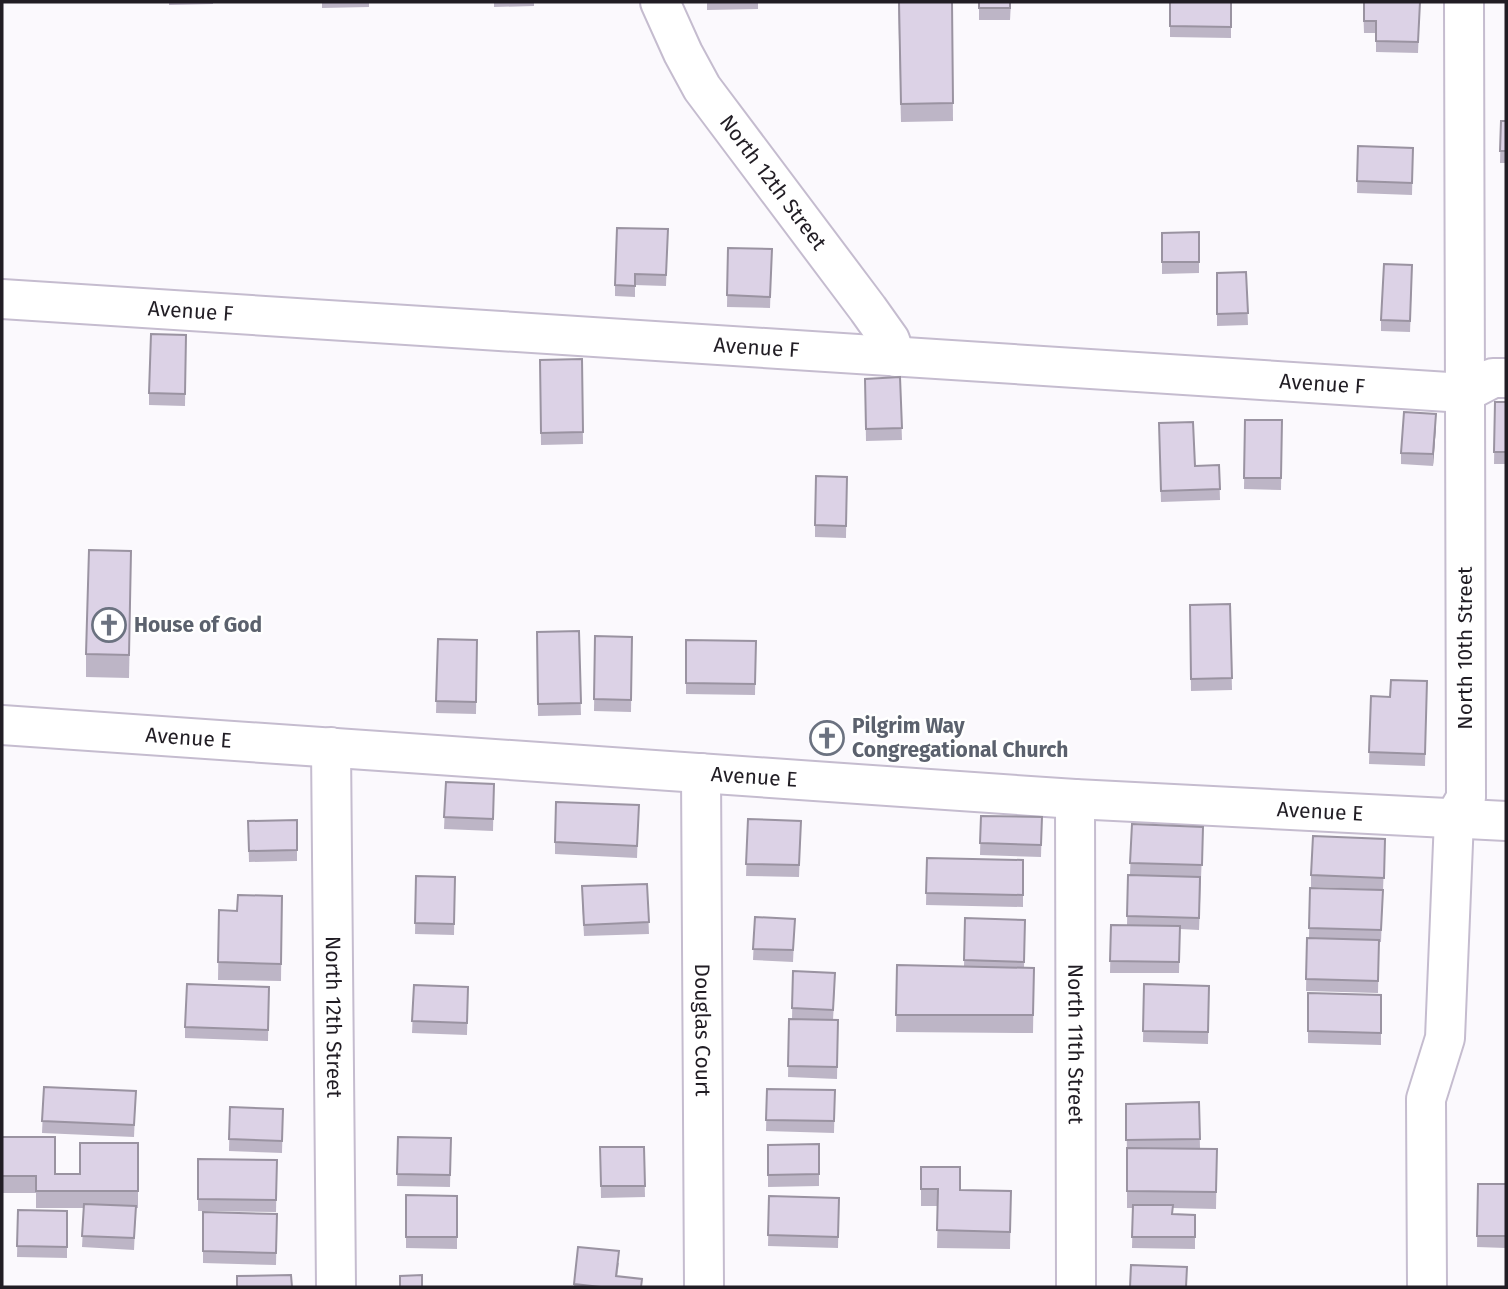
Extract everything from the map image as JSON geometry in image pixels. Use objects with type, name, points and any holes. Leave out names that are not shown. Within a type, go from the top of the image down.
[{"type":"street","name":"North 12th Street","points":[[660,2],[702,89],[868,309],[890,340],[896,356]]},
{"type":"street","name":"North 10th Street","points":[[1427,1287],[1426,1099],[1445,1038],[1454,820],[1466,798],[1464,2]]},
{"type":"street","name":"Avenue F","points":[[2,299],[1464,393],[1493,378],[1506,378]]},
{"type":"street","name":"Avenue E","points":[[2,725],[1075,799],[1506,821]]},
{"type":"street","name":"North 12th Street","points":[[331,747],[336,1287]]},
{"type":"street","name":"Douglas Court","points":[[701,773],[704,1287]]},
{"type":"street","name":"North 11th Street","points":[[1075,799],[1076,1287]]},
{"type":"building","points":[[899,2],[952,2],[953,103],[901,104]]},
{"type":"building","points":[[979,2],[1010,2],[1010,8],[979,8]]},
{"type":"building","points":[[1170,2],[1231,2],[1231,27],[1170,26]]},
{"type":"building","points":[[1364,2],[1420,2],[1418,42],[1376,41],[1376,21],[1364,21]]},
{"type":"building","points":[[1501,121],[1506,121],[1506,151],[1500,151]]},
{"type":"building","points":[[1358,146],[1413,148],[1412,183],[1357,181]]},
{"type":"building","points":[[617,228],[668,229],[666,275],[635,274],[635,286],[615,285]]},
{"type":"building","points":[[1199,232],[1199,262],[1162,262],[1162,233]]},
{"type":"building","points":[[728,248],[772,249],[770,297],[727,295]]},
{"type":"building","points":[[1384,264],[1412,265],[1410,321],[1381,320]]},
{"type":"building","points":[[1246,272],[1248,313],[1217,314],[1217,273]]},
{"type":"building","points":[[151,334],[186,335],[185,394],[149,393]]},
{"type":"building","points":[[582,359],[583,432],[541,433],[540,360]]},
{"type":"building","points":[[900,377],[902,428],[866,429],[865,379]]},
{"type":"building","points":[[1495,402],[1506,402],[1506,452],[1494,452]]},
{"type":"building","points":[[1404,412],[1436,414],[1433,454],[1401,453]]},
{"type":"building","points":[[1245,420],[1282,420],[1281,478],[1244,478]]},
{"type":"building","points":[[1193,422],[1195,466],[1219,465],[1220,489],[1161,491],[1159,423]]},
{"type":"building","points":[[816,476],[847,477],[846,526],[815,525]]},
{"type":"building","name":"House of God","points":[[89,550],[131,551],[129,655],[86,654]]},
{"type":"building","points":[[1230,604],[1232,678],[1191,679],[1190,605]]},
{"type":"building","points":[[579,631],[581,703],[538,704],[537,632]]},
{"type":"building","points":[[595,636],[632,637],[631,700],[594,699]]},
{"type":"building","points":[[438,639],[477,640],[476,702],[436,701]]},
{"type":"building","points":[[686,640],[756,641],[755,684],[686,683]]},
{"type":"building","points":[[1391,680],[1427,681],[1425,754],[1369,752],[1371,696],[1390,697]]},
{"type":"building","points":[[446,782],[494,784],[493,819],[444,817]]},
{"type":"building","points":[[556,802],[639,805],[637,846],[555,842]]},
{"type":"building","points":[[981,816],[1042,817],[1041,845],[980,843]]},
{"type":"building","points":[[748,819],[801,821],[799,865],[746,864]]},
{"type":"building","points":[[297,820],[297,850],[249,851],[248,821]]},
{"type":"building","points":[[1132,824],[1203,827],[1202,865],[1130,863]]},
{"type":"building","points":[[1313,836],[1385,839],[1384,878],[1311,875]]},
{"type":"building","points":[[927,858],[1023,860],[1023,895],[926,893]]},
{"type":"building","points":[[1128,875],[1200,877],[1199,918],[1127,916]]},
{"type":"building","points":[[416,876],[455,877],[454,924],[415,923]]},
{"type":"building","points":[[647,884],[649,922],[584,925],[582,886]]},
{"type":"building","points":[[1310,888],[1383,890],[1381,930],[1309,928]]},
{"type":"building","points":[[238,895],[282,896],[281,964],[218,962],[219,910],[237,911]]},
{"type":"building","points":[[755,917],[795,919],[793,950],[753,949]]},
{"type":"building","points":[[965,918],[1025,920],[1024,962],[964,960]]},
{"type":"building","points":[[1111,925],[1180,926],[1179,962],[1110,961]]},
{"type":"building","points":[[1307,938],[1379,940],[1378,981],[1306,979]]},
{"type":"building","points":[[897,965],[1034,968],[1033,1015],[896,1015]]},
{"type":"building","points":[[793,971],[835,973],[833,1010],[792,1008]]},
{"type":"building","points":[[187,984],[269,987],[268,1030],[185,1027]]},
{"type":"building","points":[[1144,984],[1209,986],[1208,1032],[1143,1031]]},
{"type":"building","points":[[414,985],[468,987],[467,1023],[412,1021]]},
{"type":"building","points":[[1308,993],[1381,995],[1381,1033],[1308,1031]]},
{"type":"building","points":[[789,1019],[838,1020],[837,1067],[788,1066]]},
{"type":"building","points":[[44,1087],[136,1091],[134,1125],[42,1121]]},
{"type":"building","points":[[767,1089],[835,1090],[834,1121],[766,1120]]},
{"type":"building","points":[[1199,1102],[1200,1139],[1126,1140],[1126,1104]]},
{"type":"building","points":[[230,1107],[283,1109],[282,1141],[229,1139]]},
{"type":"building","points":[[2,1137],[55,1137],[55,1174],[80,1174],[80,1143],[138,1143],[138,1191],[36,1191],[36,1176],[2,1176]]},
{"type":"building","points":[[398,1137],[451,1138],[450,1175],[397,1174]]},
{"type":"building","points":[[819,1144],[819,1174],[768,1175],[768,1145]]},
{"type":"building","points":[[600,1147],[644,1147],[645,1186],[601,1186]]},
{"type":"building","points":[[1127,1148],[1217,1149],[1216,1192],[1127,1191]]},
{"type":"building","points":[[198,1159],[277,1160],[276,1200],[198,1199]]},
{"type":"building","points":[[921,1167],[960,1167],[960,1190],[1011,1191],[1010,1232],[937,1230],[938,1189],[921,1189]]},
{"type":"building","points":[[1478,1184],[1506,1184],[1506,1236],[1477,1236]]},
{"type":"building","points":[[406,1195],[457,1196],[457,1237],[406,1237]]},
{"type":"building","points":[[769,1196],[839,1198],[838,1237],[768,1235]]},
{"type":"building","points":[[84,1204],[136,1206],[134,1238],[82,1236]]},
{"type":"building","points":[[1133,1205],[1173,1205],[1172,1214],[1195,1215],[1195,1237],[1132,1237]]},
{"type":"building","points":[[18,1210],[67,1211],[67,1247],[17,1246]]},
{"type":"building","points":[[203,1212],[277,1214],[276,1253],[203,1251]]},
{"type":"building","points":[[578,1247],[619,1251],[616,1276],[642,1279],[641,1287],[574,1284]]},
{"type":"building","points":[[1131,1265],[1187,1267],[1186,1287],[1130,1287]]},
{"type":"building","points":[[291,1275],[292,1287],[237,1287],[237,1276]]},
{"type":"building","points":[[422,1275],[422,1287],[400,1287],[400,1276]]},
{"type":"place","name":"House of God","points":[[109,625]]},
{"type":"place","name":"Pilgrim Way Congregational Church","points":[[827,738]]}]
